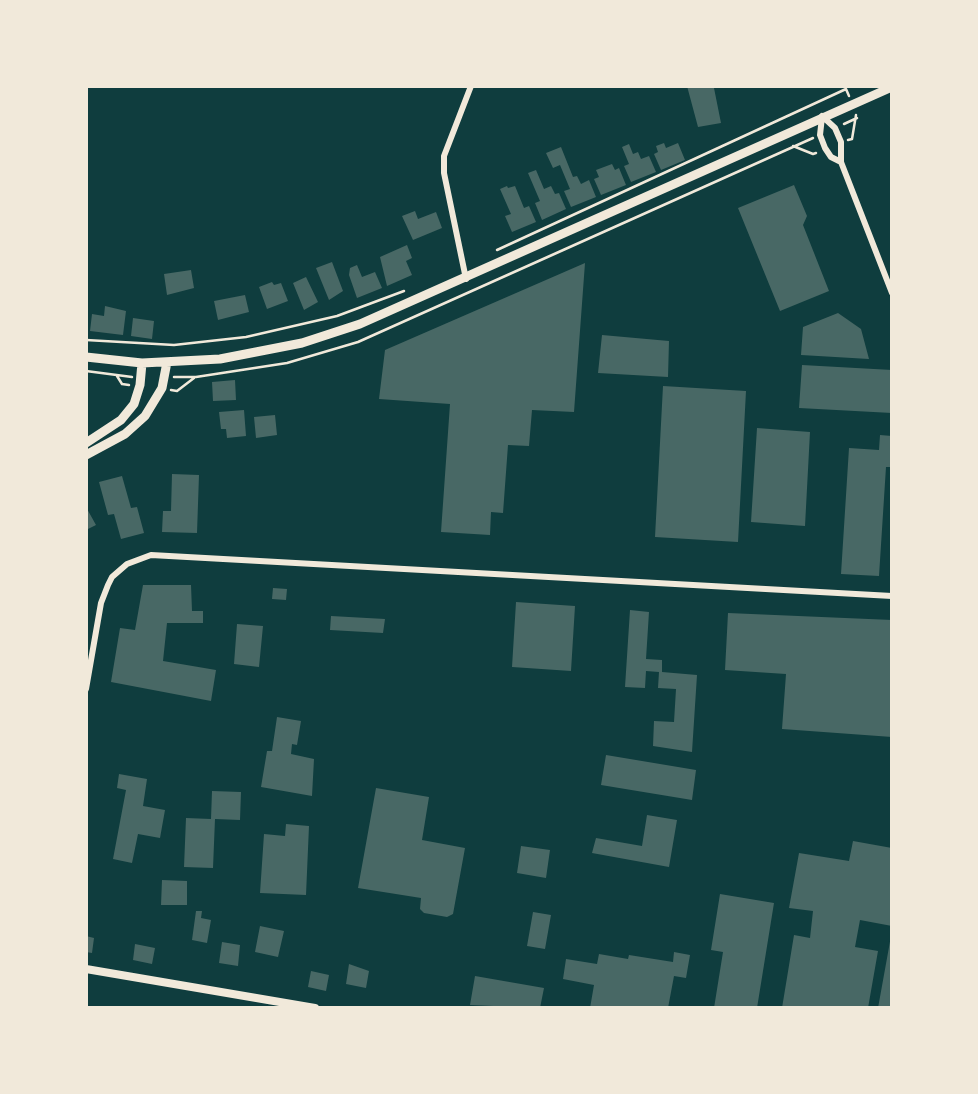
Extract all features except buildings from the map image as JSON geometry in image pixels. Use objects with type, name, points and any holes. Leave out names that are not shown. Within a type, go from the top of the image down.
[{"type":"main road","points":[[86,357],[142,363],[220,359],[302,343],[360,324],[892,87]]},
{"type":"main road","points":[[86,455],[125,434],[145,416],[162,387],[167,362]]},
{"type":"main road","points":[[86,443],[121,420],[134,404],[140,385],[142,363]]},
{"type":"street","points":[[466,279],[444,173],[444,156],[471,86]]},
{"type":"street","points":[[822,116],[820,135],[825,148],[831,157],[841,162]]},
{"type":"street","points":[[822,116],[835,128],[841,142],[841,162],[892,293]]},
{"type":"street","points":[[86,689],[101,603],[112,577],[127,564],[151,555],[892,596]]},
{"type":"street","points":[[86,969],[315,1008]]},
{"type":"path","points":[[488,254],[846,89],[853,103]]},
{"type":"path","points":[[86,340],[174,345],[246,337],[337,316],[406,290]]},
{"type":"path","points":[[86,371],[117,376]]}]
